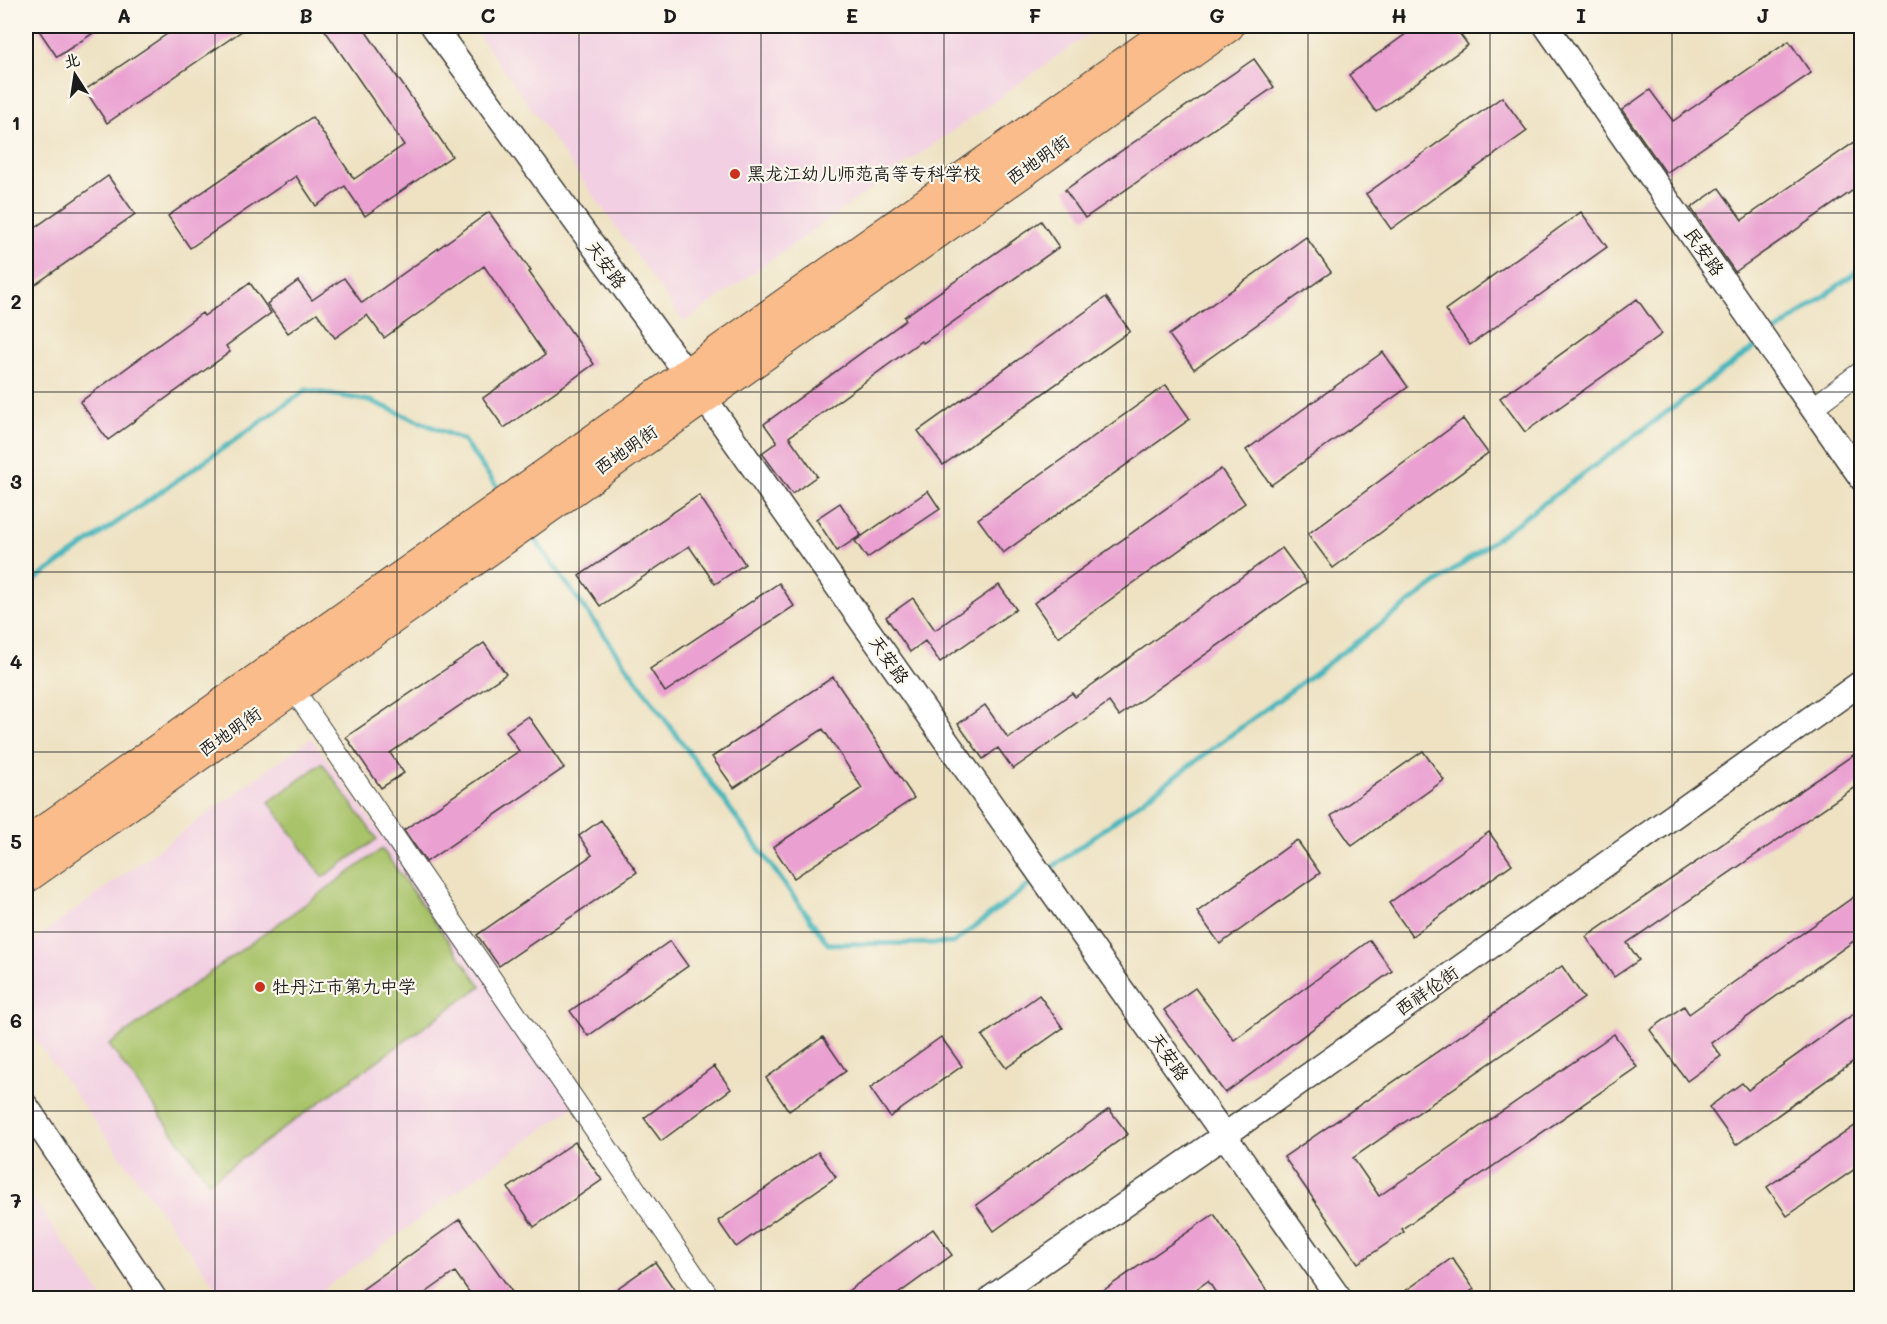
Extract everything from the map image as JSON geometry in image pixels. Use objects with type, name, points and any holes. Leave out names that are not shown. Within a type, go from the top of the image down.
[{"type":"main road","name":"西地明街","points":[[26,877],[292,687],[1177,26]]},
{"type":"main road","name":"西地明街","points":[[26,844],[694,385],[1228,26]]},
{"type":"street","name":"天安路","points":[[433,26],[694,385],[1339,1299]]},
{"type":"street","name":"民安路","points":[[1546,26],[1862,479]]},
{"type":"street","points":[[1812,408],[1862,371]]},
{"type":"street","name":"西祥伦街","points":[[991,1299],[1862,682]]},
{"type":"street","points":[[292,687],[710,1299]]},
{"type":"street","points":[[26,1106],[154,1299]]},
{"type":"shaded area","name":"黑龙江幼儿师范高等专科学校","points":[[472,26],[1100,26],[684,322]]},
{"type":"shaded area","name":"牡丹江市第九中学","points":[[311,738],[579,1103],[311,1298],[224,1298],[26,1027],[26,946]]},
{"type":"shaded area","points":[[26,1189],[103,1298],[26,1298]]},
{"type":"green space","points":[[322,763],[377,839],[323,877],[269,802]]},
{"type":"green space","points":[[382,849],[481,986],[209,1182],[109,1045]]},
{"type":"building","points":[[36,26],[104,26],[57,57]]},
{"type":"building","points":[[179,26],[249,26],[107,123],[85,90]]},
{"type":"building","points":[[322,26],[362,26],[452,156],[365,216],[345,186],[316,206],[296,176],[190,248],[168,216],[312,117],[354,179],[404,145]]},
{"type":"building","points":[[1417,26],[1454,26],[1468,45],[1376,112],[1349,75]]},
{"type":"building","points":[[1789,41],[1811,73],[1666,173],[1622,110],[1650,90],[1673,121]]},
{"type":"building","points":[[1254,59],[1274,87],[1085,218],[1065,190]]},
{"type":"building","points":[[1502,97],[1527,131],[1391,229],[1366,194]]},
{"type":"building","points":[[1862,137],[1862,184],[1735,272],[1691,208],[1719,188],[1742,220]]},
{"type":"building","points":[[108,176],[135,214],[26,291],[26,234]]},
{"type":"building","points":[[489,212],[594,364],[504,428],[483,398],[545,355],[484,266],[384,338],[367,315],[335,338],[317,313],[288,333],[267,304],[298,281],[312,300],[344,278],[362,303]]},
{"type":"building","points":[[1581,212],[1607,247],[1470,345],[1445,310]]},
{"type":"building","points":[[1041,221],[1059,247],[923,343],[921,341],[789,437],[817,476],[792,494],[762,453],[777,442],[764,424],[906,320],[904,317]]},
{"type":"building","points":[[1306,237],[1331,272],[1194,369],[1169,335]]},
{"type":"building","points":[[250,283],[271,313],[226,346],[230,352],[108,440],[80,402],[202,313],[204,316]]},
{"type":"building","points":[[1106,297],[1130,331],[943,465],[918,431]]},
{"type":"building","points":[[1637,299],[1662,334],[1525,432],[1500,398]]},
{"type":"building","points":[[1383,352],[1408,387],[1271,485],[1246,450]]},
{"type":"building","points":[[1166,385],[1190,419],[1003,553],[978,519]]},
{"type":"building","points":[[1463,419],[1488,453],[1333,568],[1308,534]]},
{"type":"building","points":[[1221,469],[1245,503],[1058,637],[1034,603]]},
{"type":"building","points":[[928,491],[940,509],[867,558],[855,541]]},
{"type":"building","points":[[699,495],[745,564],[715,584],[689,546],[600,606],[579,576]]},
{"type":"building","points":[[840,503],[861,535],[837,551],[816,519]]},
{"type":"building","points":[[1282,548],[1307,582],[1119,716],[1109,702],[1013,769],[998,748],[983,759],[958,724],[985,705],[1008,738],[1072,693],[1075,697]]},
{"type":"building","points":[[779,583],[794,606],[665,692],[650,669]]},
{"type":"building","points":[[999,585],[1016,609],[940,662],[925,641],[910,652],[886,617],[913,598],[935,630]]},
{"type":"building","points":[[484,643],[506,674],[390,753],[404,773],[381,788],[346,737]]},
{"type":"building","points":[[833,677],[914,798],[794,878],[773,847],[862,788],[836,748],[823,729],[734,788],[712,757]]},
{"type":"building","points":[[528,716],[564,768],[426,862],[404,830],[519,751],[506,731]]},
{"type":"building","points":[[1862,749],[1862,782],[1627,943],[1639,960],[1614,977],[1586,937]]},
{"type":"building","points":[[1423,751],[1444,780],[1352,846],[1331,816]]},
{"type":"building","points":[[601,820],[637,872],[499,966],[477,935],[592,855],[579,836]]},
{"type":"building","points":[[1489,832],[1512,864],[1412,936],[1389,903]]},
{"type":"building","points":[[1297,840],[1320,873],[1220,944],[1197,912]]},
{"type":"building","points":[[1862,891],[1862,935],[1711,1043],[1721,1056],[1687,1081],[1650,1030],[1684,1006],[1689,1014]]},
{"type":"building","points":[[1370,940],[1392,971],[1225,1093],[1164,1010],[1195,988],[1234,1040]]},
{"type":"building","points":[[670,941],[688,966],[588,1036],[570,1011]]},
{"type":"building","points":[[1562,966],[1584,998],[1353,1158],[1379,1196],[1614,1034],[1637,1067],[1402,1229],[1404,1232],[1358,1263],[1284,1157]]},
{"type":"building","points":[[1039,995],[1063,1028],[1006,1068],[982,1036]]},
{"type":"building","points":[[1862,1008],[1862,1055],[1736,1145],[1709,1107],[1742,1083],[1748,1090]]},
{"type":"building","points":[[823,1037],[846,1071],[789,1111],[766,1078]]},
{"type":"building","points":[[941,1037],[962,1066],[890,1117],[870,1088]]},
{"type":"building","points":[[714,1066],[731,1089],[661,1141],[644,1118]]},
{"type":"building","points":[[1109,1109],[1128,1134],[994,1231],[976,1205]]},
{"type":"building","points":[[1862,1121],[1862,1164],[1787,1216],[1767,1187]]},
{"type":"building","points":[[575,1142],[602,1180],[534,1227],[508,1188]]},
{"type":"building","points":[[818,1152],[836,1177],[736,1247],[718,1221]]},
{"type":"building","points":[[1214,1214],[1273,1299],[1220,1299],[1208,1281],[1182,1299],[1091,1299]]},
{"type":"building","points":[[460,1219],[517,1299],[474,1299],[455,1272],[417,1299],[349,1299]]},
{"type":"building","points":[[933,1229],[952,1255],[891,1299],[837,1299]]},
{"type":"building","points":[[1452,1258],[1474,1289],[1460,1299],[1394,1299]]},
{"type":"building","points":[[655,1262],[681,1299],[602,1299]]},
{"type":"waterway","points":[[1770,336],[1862,268]]},
{"type":"waterway","points":[[1046,872],[1760,343]]},
{"type":"waterway","points":[[26,586],[306,390],[371,401],[463,440],[502,494]]},
{"type":"waterway","points":[[530,533],[828,944],[953,943],[1037,879]]},
{"type":"place","name":"黑龙江幼儿师范高等专科学校","points":[[735,174]]},
{"type":"place","name":"牡丹江市第九中学","points":[[260,987]]}]
